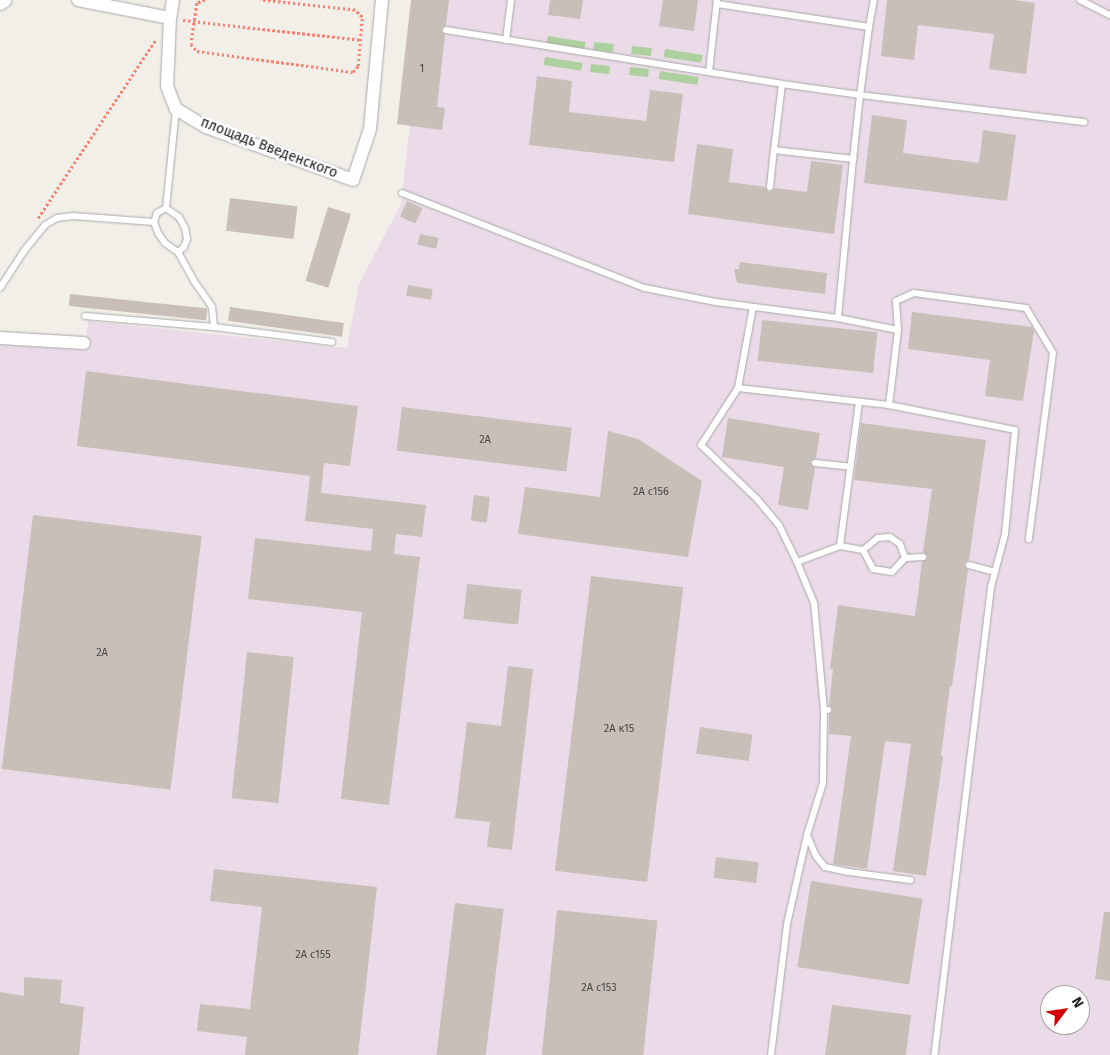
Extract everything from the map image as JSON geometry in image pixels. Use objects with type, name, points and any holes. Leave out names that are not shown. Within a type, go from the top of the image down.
[{"type":"street","points":[[78,0],[170,18]]},
{"type":"street","points":[[173,0],[170,18],[167,86],[176,110]]},
{"type":"street","name":"площадь Введенского","points":[[176,110],[206,127],[353,180],[370,129],[382,0]]},
{"type":"street","points":[[0,338],[84,343]]},
{"type":"lane","points":[[506,40],[511,0]]},
{"type":"lane","points":[[838,318],[852,159],[874,0]]},
{"type":"lane","points":[[1080,0],[1110,15]]},
{"type":"lane","points":[[709,72],[717,2],[869,27]]},
{"type":"lane","points":[[446,30],[782,84],[1084,122]]},
{"type":"lane","points":[[770,187],[782,84]]},
{"type":"lane","points":[[166,208],[176,110]]},
{"type":"lane","points":[[774,150],[852,159]]},
{"type":"lane","points":[[402,193],[645,288],[753,307],[838,318],[898,330]]},
{"type":"lane","points":[[166,208],[157,213],[154,222],[158,233],[165,243],[178,252],[194,281],[212,307],[214,327]]},
{"type":"lane","points":[[166,208],[179,217],[185,228],[187,240],[184,247],[178,252]]},
{"type":"lane","points":[[0,288],[45,225],[57,218],[73,216],[154,222]]},
{"type":"lane","points":[[889,405],[898,330],[896,301],[914,293],[1026,308],[1053,353],[1029,540]]},
{"type":"lane","points":[[753,307],[738,388],[701,446],[757,499],[778,526],[797,562],[814,603],[826,710],[823,783],[807,835],[787,924],[771,1055]]},
{"type":"lane","points":[[85,316],[214,327],[332,342]]},
{"type":"lane","points":[[738,388],[889,405],[1015,430],[1005,534],[991,587],[934,1055]]},
{"type":"lane","points":[[840,546],[859,402]]},
{"type":"lane","points":[[815,463],[851,467]]},
{"type":"lane","points":[[864,550],[878,538],[890,537],[900,544],[905,558]]},
{"type":"lane","points":[[797,562],[840,546],[864,550]]},
{"type":"lane","points":[[864,550],[873,568],[892,572],[905,558],[923,556]]},
{"type":"lane","points":[[969,565],[995,572]]},
{"type":"lane","points":[[807,835],[816,856],[825,866],[849,872],[910,880]]},
{"type":"path","points":[[204,0],[197,3],[194,21],[191,44],[197,51],[353,72],[358,66],[362,16],[354,10],[261,0]]},
{"type":"path","points":[[33,226],[170,18],[360,40]]},
{"type":"shaded area","points":[[424,0],[1110,0],[1110,1055],[0,1055],[0,344],[85,349],[88,321],[347,348],[359,284],[401,204]]},
{"type":"green space","points":[[548,36],[586,42],[584,50],[547,44]]},
{"type":"green space","points":[[594,42],[614,44],[613,52],[593,50]]},
{"type":"green space","points":[[632,46],[652,48],[651,56],[631,54]]},
{"type":"green space","points":[[665,49],[703,55],[701,63],[664,57]]},
{"type":"green space","points":[[545,57],[583,63],[581,71],[544,65]]},
{"type":"green space","points":[[591,64],[610,66],[609,74],[590,72]]},
{"type":"green space","points":[[630,67],[649,69],[648,77],[629,75]]},
{"type":"green space","points":[[660,71],[699,77],[697,85],[659,79]]},
{"type":"building","points":[[411,0],[449,0],[446,25],[441,30],[445,35],[437,107],[445,108],[442,130],[397,124]]},
{"type":"building","points":[[550,0],[583,0],[580,19],[548,15]]},
{"type":"building","points":[[663,0],[698,0],[694,31],[659,26]]},
{"type":"building","points":[[887,0],[1015,0],[1035,3],[1026,74],[989,69],[994,34],[918,25],[914,60],[881,56]]},
{"type":"building","points":[[537,76],[572,81],[569,112],[646,121],[650,90],[683,94],[674,162],[529,145]]},
{"type":"building","points":[[872,115],[907,120],[903,153],[979,163],[983,130],[1016,135],[1007,201],[864,183]]},
{"type":"building","points":[[697,144],[733,149],[729,182],[765,187],[769,192],[775,188],[807,192],[811,161],[843,165],[834,234],[688,214]]},
{"type":"building","points":[[230,198],[297,206],[293,239],[226,231]]},
{"type":"building","points":[[407,201],[422,208],[415,224],[400,216]]},
{"type":"building","points":[[328,207],[351,214],[328,288],[305,281]]},
{"type":"building","points":[[420,234],[439,238],[436,249],[418,245]]},
{"type":"building","points":[[740,262],[827,273],[825,294],[737,283],[734,269],[739,269]]},
{"type":"building","points":[[408,285],[433,289],[431,300],[406,296]]},
{"type":"building","points":[[70,294],[207,308],[206,320],[69,306]]},
{"type":"building","points":[[230,307],[344,323],[342,337],[228,321]]},
{"type":"building","points":[[912,312],[1032,327],[1034,331],[1023,401],[985,396],[990,360],[908,349]]},
{"type":"building","points":[[762,320],[877,332],[873,373],[758,361]]},
{"type":"building","points":[[86,371],[358,406],[350,466],[324,463],[321,493],[426,505],[422,537],[396,534],[394,554],[420,557],[389,805],[341,799],[362,612],[248,599],[255,538],[371,551],[373,529],[305,521],[310,476],[77,446]]},
{"type":"building","points":[[402,407],[572,428],[566,472],[397,451]]},
{"type":"building","points":[[728,418],[820,433],[816,458],[810,462],[815,468],[808,510],[778,505],[784,467],[722,457]]},
{"type":"building","points":[[861,423],[986,440],[969,560],[964,564],[968,570],[952,686],[950,686],[941,756],[943,757],[926,876],[893,871],[911,744],[885,741],[867,869],[833,864],[851,736],[829,734],[829,715],[833,710],[829,705],[833,669],[830,669],[838,605],[915,616],[922,562],[928,557],[923,552],[932,489],[854,480]]},
{"type":"building","points":[[608,431],[638,439],[702,481],[688,557],[518,534],[525,487],[600,497]]},
{"type":"building","points":[[474,495],[490,497],[487,523],[471,521]]},
{"type":"building","points":[[33,515],[202,536],[171,790],[2,769]]},
{"type":"building","points":[[591,576],[683,587],[647,882],[555,871]]},
{"type":"building","points":[[467,584],[522,590],[518,625],[463,619]]},
{"type":"building","points":[[247,652],[294,657],[278,803],[232,798]]},
{"type":"building","points":[[508,666],[533,669],[512,850],[487,847],[490,822],[455,818],[467,722],[501,726]]},
{"type":"building","points":[[700,727],[752,734],[749,761],[696,754]]},
{"type":"building","points":[[716,857],[759,862],[756,883],[713,878]]},
{"type":"building","points":[[214,869],[377,887],[358,1055],[245,1055],[247,1037],[197,1031],[200,1004],[250,1009],[262,907],[210,901]]},
{"type":"building","points":[[811,881],[923,899],[909,985],[797,967]]},
{"type":"building","points":[[455,903],[504,909],[486,1055],[436,1055]]},
{"type":"building","points":[[557,910],[657,921],[643,1055],[542,1055]]},
{"type":"building","points":[[1104,912],[1110,912],[1110,981],[1095,979]]},
{"type":"building","points":[[24,977],[62,980],[60,1003],[84,1007],[79,1055],[0,1055],[0,992],[24,996]]},
{"type":"building","points":[[832,1005],[911,1015],[906,1055],[825,1055]]}]
